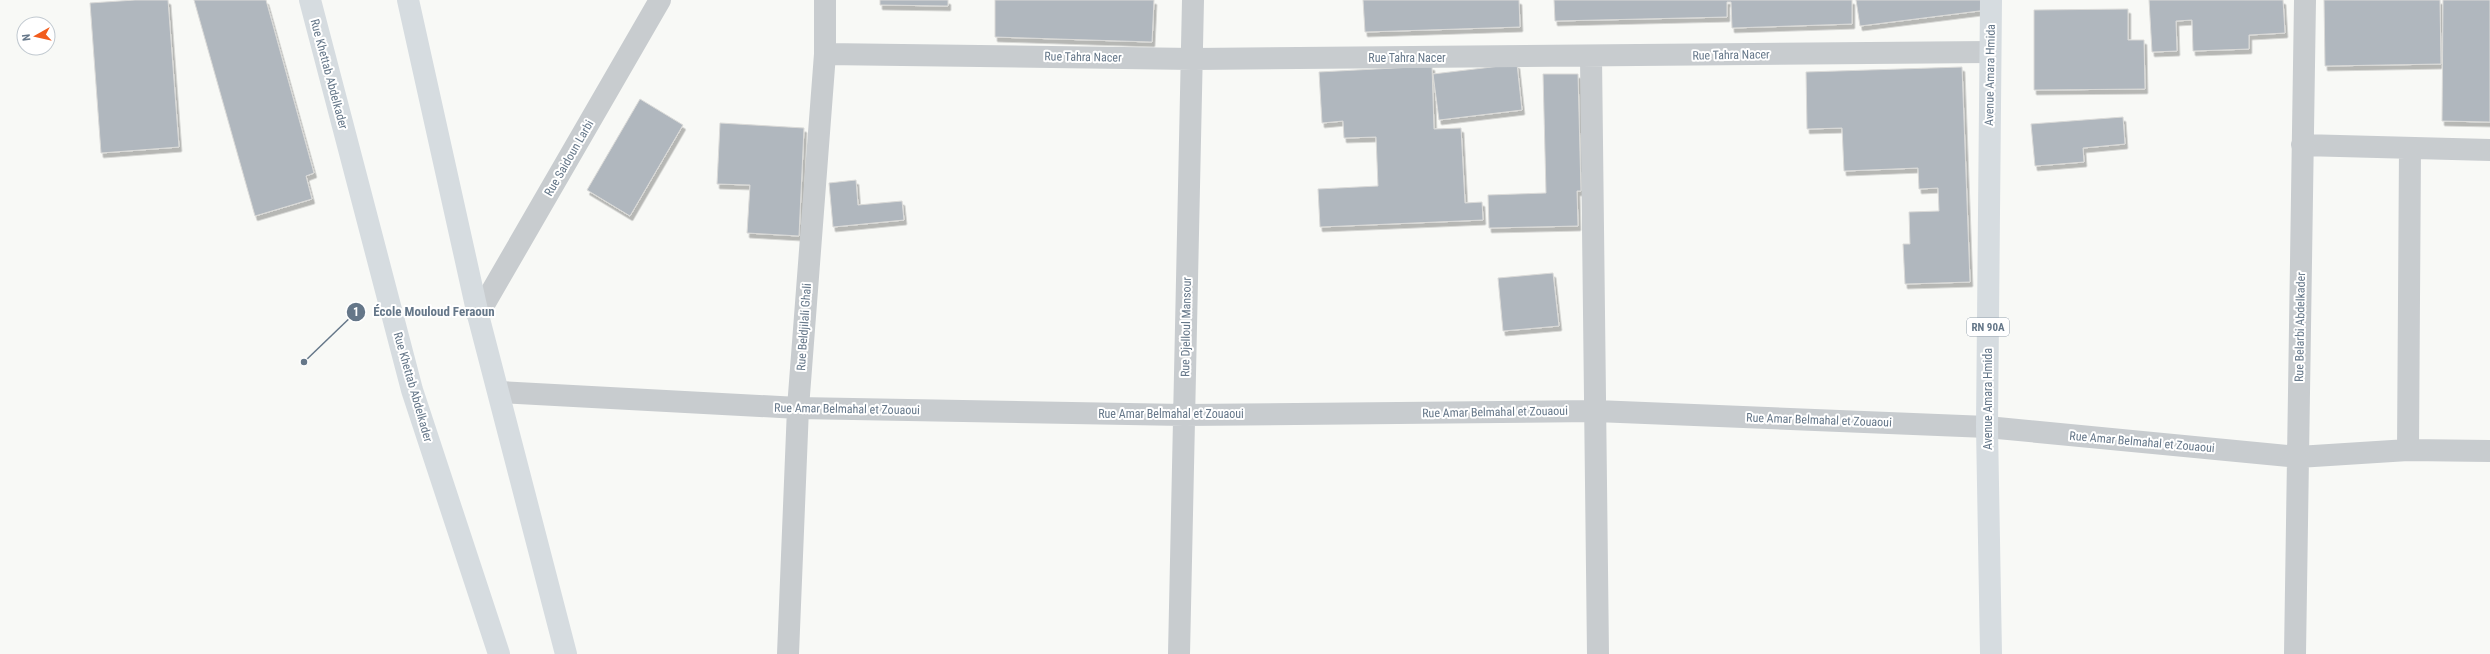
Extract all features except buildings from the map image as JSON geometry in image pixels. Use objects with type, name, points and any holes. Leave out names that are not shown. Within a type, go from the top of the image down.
[{"type":"main road","name":"Rue Khettab Abdelkader","points":[[310,0],[412,390],[499,654]]},
{"type":"main road","points":[[408,0],[478,315],[566,654]]},
{"type":"main road","name":"Avenue Amara Hmida","points":[[1991,0],[1987,427],[1991,654]]},
{"type":"street","name":"Rue Saidoun Larbi","points":[[478,315],[660,0]]},
{"type":"street","name":"Rue Beldjilali Ghali","points":[[788,654],[798,408],[825,54],[825,0]]},
{"type":"street","name":"Rue Djelloul Mansour","points":[[1179,654],[1193,59],[1193,0]]},
{"type":"street","name":"Rue Belarbi Abdelkader","points":[[2295,654],[2305,0]]},
{"type":"street","name":"Rue Tahra Nacer","points":[[825,54],[1193,59],[1591,57],[1990,52]]},
{"type":"street","points":[[1591,57],[1598,654]]},
{"type":"street","points":[[2302,145],[2490,150]]},
{"type":"street","points":[[2408,450],[2410,148]]},
{"type":"street","name":"Rue Amar Belmahal et Zouaoui","points":[[499,392],[798,408],[1184,415],[1596,412],[1987,427],[2298,457],[2408,450],[2490,451]]},
{"type":"place","name":"École Mouloud Feraoun","points":[[304,362]]}]
